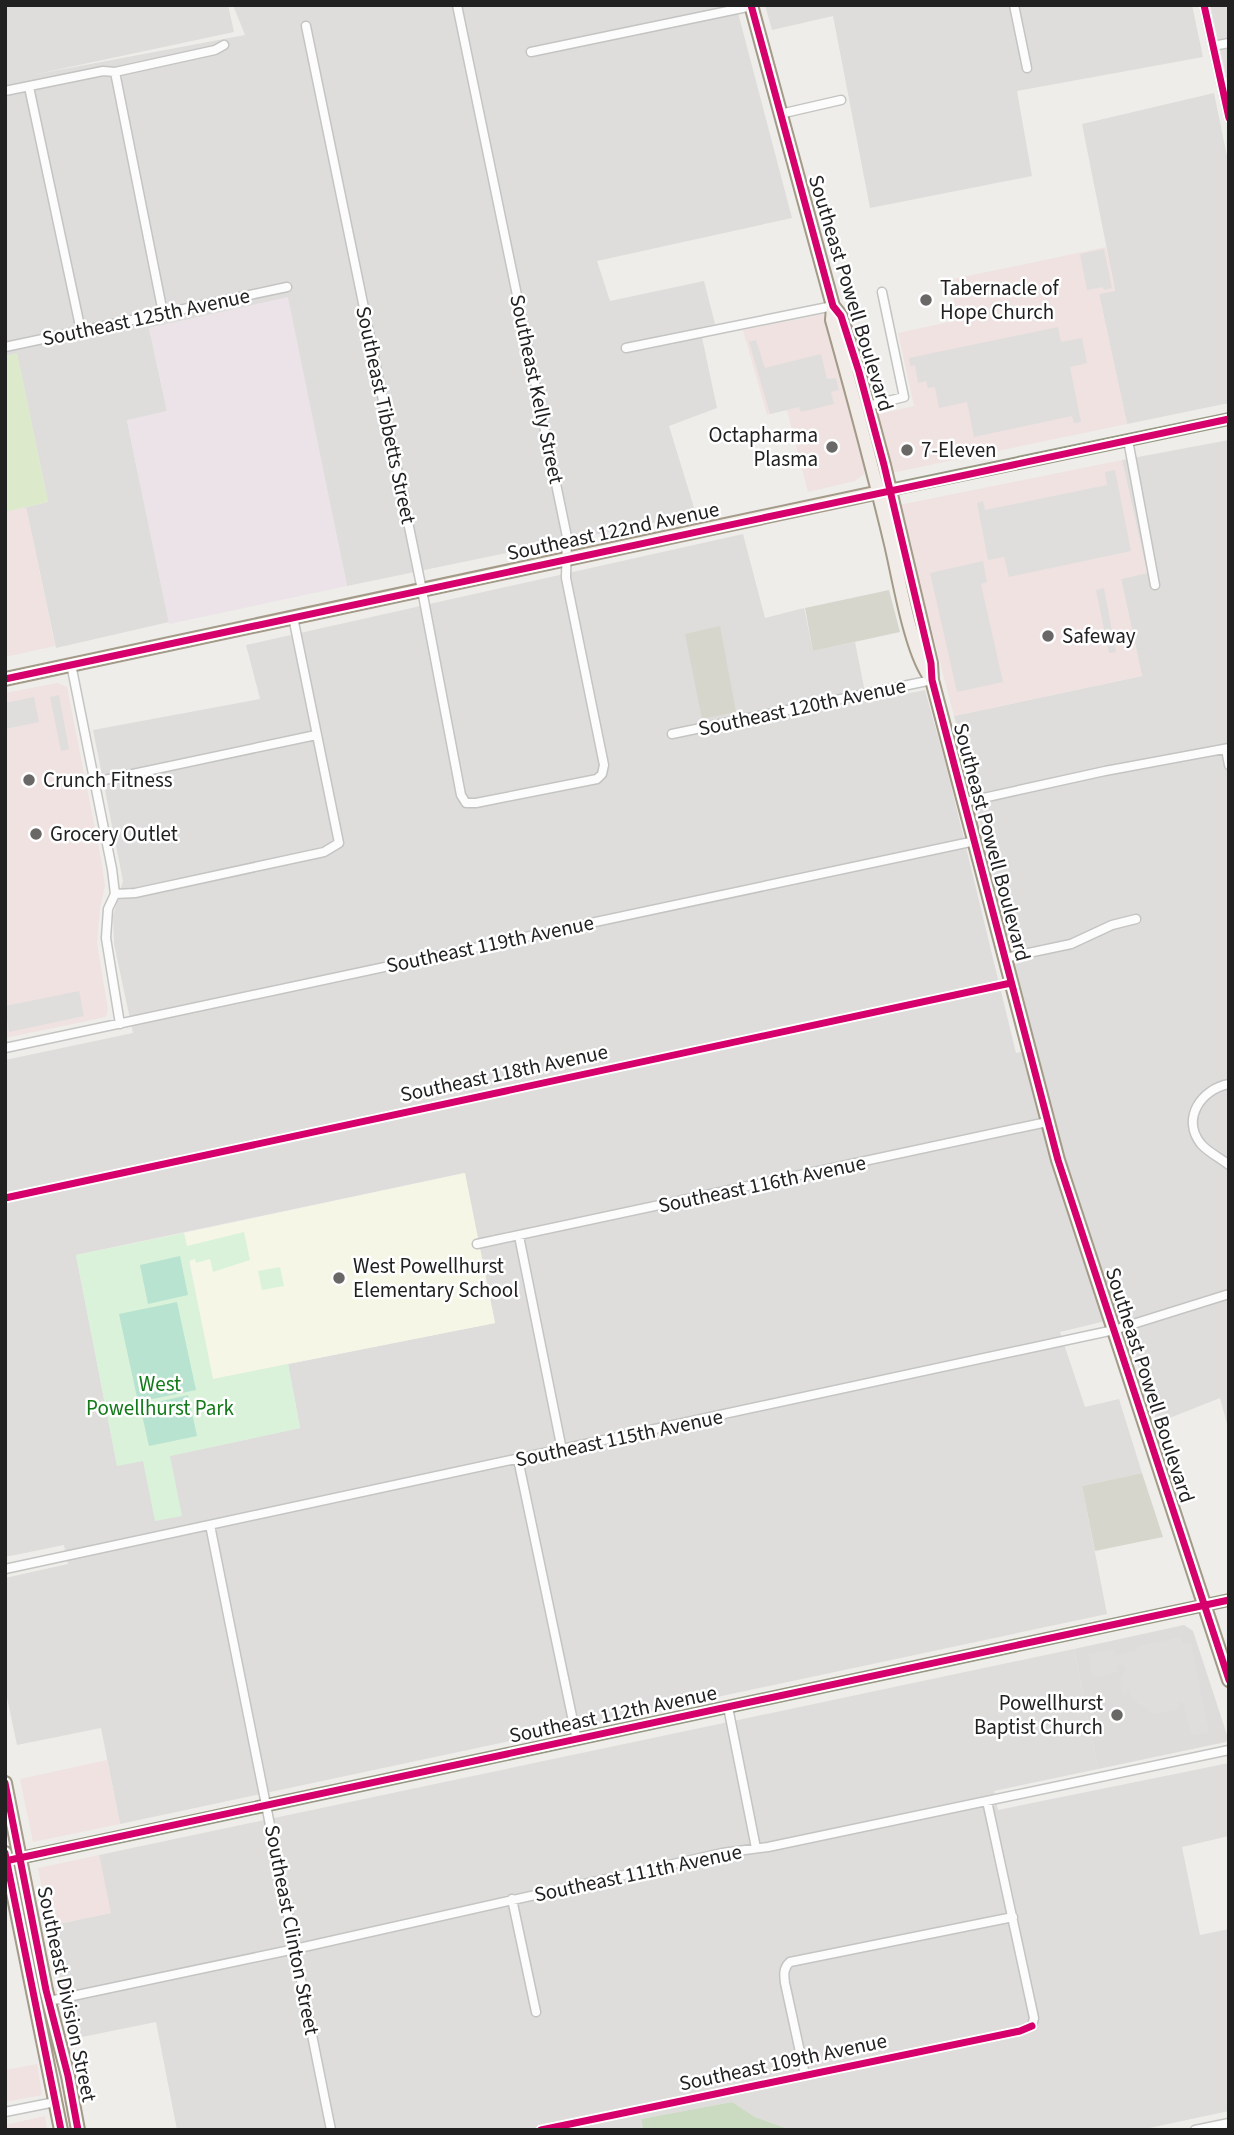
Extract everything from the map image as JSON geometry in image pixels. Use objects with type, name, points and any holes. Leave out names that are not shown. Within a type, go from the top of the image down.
[{"type":"main road","name":"Southeast Powell Boulevard","points":[[752,6],[834,306],[841,316],[868,406],[884,491]]},
{"type":"main road","name":"Southeast Powell Boulevard","points":[[834,306],[832,320],[884,491],[931,663],[932,680],[1047,1122],[1229,1680]]},
{"type":"main road","name":"Southeast 122nd Avenue","points":[[5,678],[1229,419]]},
{"type":"main road","name":"Southeast 112th Avenue","points":[[6,1858],[577,1740],[1229,1600]]},
{"type":"main road","name":"Southeast Division Street","points":[[5,1783],[78,2130]]},
{"type":"main road","name":"Southeast Division Street","points":[[6,1858],[61,2130]]},
{"type":"main road","points":[[55,2102],[64,2105],[71,2130]]},
{"type":"street","name":"Southeast Kelly Street","points":[[457,5],[567,537],[566,578],[604,765],[602,774],[597,779],[466,803]]},
{"type":"street","points":[[1014,5],[1027,68]]},
{"type":"street","points":[[1204,5],[1229,118]]},
{"type":"street","points":[[530,52],[752,6]]},
{"type":"street","name":"Southeast Tibbetts Street","points":[[306,26],[422,590],[461,795],[466,803]]},
{"type":"street","points":[[1213,46],[1229,43]]},
{"type":"street","points":[[5,91],[103,71],[115,72],[215,50],[224,45]]},
{"type":"street","points":[[115,72],[163,313]]},
{"type":"street","points":[[29,87],[80,331]]},
{"type":"street","points":[[780,114],[841,100]]},
{"type":"street","name":"Southeast 125th Avenue","points":[[5,346],[286,287]]},
{"type":"street","points":[[868,406],[904,397],[883,292]]},
{"type":"street","points":[[626,348],[834,306]]},
{"type":"street","points":[[1128,440],[1155,585]]},
{"type":"street","points":[[115,894],[135,893],[324,852],[339,844],[293,617]]},
{"type":"street","points":[[71,664],[115,894],[108,909],[106,938],[120,1024]]},
{"type":"street","name":"Southeast 120th Avenue","points":[[673,734],[932,680]]},
{"type":"street","points":[[95,782],[316,735]]},
{"type":"street","points":[[965,802],[1105,771],[1227,748],[1229,765]]},
{"type":"street","name":"Southeast 119th Avenue","points":[[5,1048],[975,841]]},
{"type":"street","points":[[1005,958],[1072,944],[1112,925],[1136,919]]},
{"type":"street","name":"Southeast 118th Avenue","points":[[5,1198],[1011,983]]},
{"type":"street","points":[[1229,1084],[1217,1086],[1203,1095],[1194,1118],[1194,1126],[1201,1144],[1229,1165]]},
{"type":"street","name":"Southeast 116th Avenue","points":[[477,1244],[1047,1122]]},
{"type":"street","points":[[519,1236],[562,1450]]},
{"type":"street","name":"Southeast 115th Avenue","points":[[5,1569],[1114,1330],[1229,1294]]},
{"type":"street","points":[[518,1459],[577,1740]]},
{"type":"street","name":"Southeast Clinton Street","points":[[210,1525],[331,2130]]},
{"type":"street","points":[[728,1707],[756,1849]]},
{"type":"street","name":"Southeast 111th Avenue","points":[[49,2001],[722,1853],[756,1849],[1229,1750]]},
{"type":"street","points":[[805,2075],[785,1983],[786,1966],[795,1960],[1013,1917],[987,1801]]},
{"type":"street","points":[[512,1899],[536,2012]]},
{"type":"street","name":"Southeast 109th Avenue","points":[[541,2130],[1032,2026],[1034,2018],[1013,1917]]},
{"type":"street","points":[[5,2112],[55,2102]]},
{"type":"street","points":[[1195,2130],[1229,2123]]},
{"type":"shaded area","points":[[5,5],[228,5],[234,32],[37,74],[245,35],[233,5],[736,5],[792,218],[597,261],[610,301],[704,281],[715,324],[700,328],[717,408],[669,426],[696,514],[347,586],[287,298],[149,328],[167,411],[127,421],[169,622],[56,648],[26,507],[48,502],[17,354],[5,356]]},
{"type":"shaded area","points":[[765,5],[1192,5],[1203,57],[1017,91],[1032,176],[870,208],[833,16],[772,30]]},
{"type":"shaded area","points":[[1210,5],[1229,5],[1229,89]]},
{"type":"shaded area","points":[[1214,93],[1229,166],[1229,403],[1127,424],[1099,294],[1115,290],[1082,124]]},
{"type":"shaded area","points":[[1106,247],[1115,291],[1099,294],[1127,424],[891,473],[875,415],[914,406],[898,333],[958,320],[949,280]]},
{"type":"shaded area","points":[[1104,249],[1112,288],[1087,290],[1080,254]]},
{"type":"shaded area","points":[[288,297],[347,586],[169,624],[127,420],[167,411],[149,328]]},
{"type":"shaded area","points":[[824,314],[865,469],[864,474],[855,481],[808,492],[787,410],[767,415],[743,330]]},
{"type":"shaded area","points":[[1058,327],[1061,342],[1082,338],[1087,363],[1070,367],[1081,422],[1074,423],[1072,416],[974,437],[967,402],[939,408],[935,387],[928,388],[926,381],[918,383],[915,365],[910,366],[909,358]]},
{"type":"shaded area","points":[[756,340],[765,368],[821,354],[827,379],[836,378],[839,390],[831,392],[834,404],[801,412],[799,407],[770,414],[749,342]]},
{"type":"shaded area","points":[[1229,440],[1229,1431],[1220,1398],[1157,1423],[1122,1317],[1060,1332],[1085,1407],[1119,1399],[1142,1473],[1082,1486],[1107,1614],[120,1824],[101,1728],[17,1745],[5,1688],[5,1578],[68,1564],[64,1545],[5,1557],[5,1060],[133,1033],[114,944],[113,916],[123,881],[93,730],[260,699],[246,645],[743,534],[765,618],[804,608],[813,651],[855,642],[867,702],[925,690],[947,769],[1016,1053],[1036,1049],[954,716],[1142,676],[1121,579],[1147,573],[1122,460]],"holes":[[[464,1173],[495,1323],[288,1364],[300,1428],[169,1456],[181,1515],[143,1460],[117,1465],[76,1255]]]},
{"type":"shaded area","points":[[1122,460],[1147,573],[1121,579],[1142,676],[954,716],[899,505]]},
{"type":"shaded area","points":[[1115,470],[1131,551],[1009,577],[1004,557],[988,560],[977,503],[983,501],[985,510],[1107,485],[1105,472]]},
{"type":"shaded area","points":[[26,507],[55,646],[5,657],[5,512]]},
{"type":"shaded area","points":[[983,561],[987,582],[981,584],[1003,682],[957,692],[930,573]]},
{"type":"shaded area","points":[[1104,588],[1116,652],[1109,653],[1096,590]]},
{"type":"shaded area","points":[[889,590],[900,632],[813,651],[805,608]]},
{"type":"shaded area","points":[[720,626],[736,712],[702,719],[685,634]]},
{"type":"shaded area","points":[[57,683],[67,687],[102,864],[105,886],[97,943],[108,1010],[106,1017],[5,1038],[5,693]]},
{"type":"shaded area","points":[[59,695],[69,749],[61,751],[50,697]]},
{"type":"shaded area","points":[[34,697],[39,722],[5,729],[5,703]]},
{"type":"shaded area","points":[[79,991],[84,1016],[9,1032],[5,1006]]},
{"type":"shaded area","name":"West Powellhurst Elementary School","points":[[465,1173],[495,1323],[213,1379],[184,1233]]},
{"type":"shaded area","points":[[1142,1473],[1163,1537],[1095,1551],[1082,1486]]},
{"type":"shaded area","points":[[1184,1625],[1193,1631],[1228,1738],[1226,1742],[1098,1769],[1074,1649]]},
{"type":"shaded area","points":[[1181,1637],[1183,1645],[1191,1644],[1209,1732],[1192,1736],[1183,1703],[1177,1702],[1180,1705],[1178,1709],[1154,1714],[1131,1698],[1128,1688],[1124,1697],[1120,1680],[1125,1670],[1124,1665],[1116,1665],[1118,1672],[1093,1677],[1088,1654],[1113,1649],[1116,1656],[1133,1651],[1136,1653],[1137,1646]]},
{"type":"shaded area","points":[[1074,1649],[1098,1769],[994,1791],[998,1810],[1229,1763],[1229,1836],[1182,1847],[1200,1935],[1229,1929],[1229,2111],[1140,2130],[791,2130],[755,2117],[732,2102],[641,2119],[643,2130],[177,2130],[156,2022],[72,2039],[49,1926],[110,1913],[99,1855]]},
{"type":"shaded area","points":[[107,1760],[120,1824],[33,1842],[20,1779]]},
{"type":"shaded area","points":[[99,1855],[111,1913],[49,1926],[38,1868]]},
{"type":"shaded area","points":[[37,2064],[42,2095],[5,2102],[5,2070]]},
{"type":"shaded area","points":[[45,2116],[47,2130],[5,2130],[5,2125]]},
{"type":"green space","points":[[17,353],[48,502],[5,512],[5,356]]},
{"type":"green space","name":"West Powellhurst Park","points":[[244,1232],[250,1260],[213,1272],[210,1259],[196,1263],[195,1259],[189,1261],[213,1379],[288,1364],[300,1428],[170,1456],[182,1516],[155,1521],[143,1461],[117,1466],[76,1255],[184,1233],[187,1246]]},
{"type":"green space","points":[[180,1256],[188,1295],[148,1304],[140,1265]]},
{"type":"green space","points":[[280,1267],[284,1286],[262,1290],[258,1271]]},
{"type":"green space","points":[[177,1302],[196,1390],[138,1402],[119,1314]]},
{"type":"green space","points":[[188,1395],[197,1436],[149,1446],[140,1406]]},
{"type":"green space","points":[[732,2102],[755,2117],[791,2130],[643,2130],[641,2119]]},
{"type":"cycle path","points":[[751,5],[833,306],[841,316],[859,372],[884,465],[931,663],[932,680],[1058,1160],[1229,1680]]},
{"type":"cycle path","points":[[1204,5],[1229,118]]},
{"type":"cycle path","points":[[5,679],[1229,419]]},
{"type":"cycle path","points":[[5,1198],[1011,983]]},
{"type":"cycle path","points":[[5,1861],[1229,1600]]},
{"type":"cycle path","points":[[5,1783],[46,1990],[68,2076],[78,2130]]},
{"type":"cycle path","points":[[5,1853],[61,2130]]},
{"type":"cycle path","points":[[541,2130],[1020,2031],[1032,2026]]},
{"type":"place","name":"Tabernacle of Hope Church","points":[[926,300]]},
{"type":"place","name":"Octapharma Plasma","points":[[832,447]]},
{"type":"place","name":"7-Eleven","points":[[907,450]]},
{"type":"place","name":"Safeway","points":[[1048,636]]},
{"type":"place","name":"Crunch Fitness","points":[[29,780]]},
{"type":"place","name":"Grocery Outlet","points":[[36,834]]},
{"type":"place","name":"West Powellhurst Elementary School","points":[[339,1278]]},
{"type":"place","name":"Powellhurst Baptist Church","points":[[1117,1715]]}]
